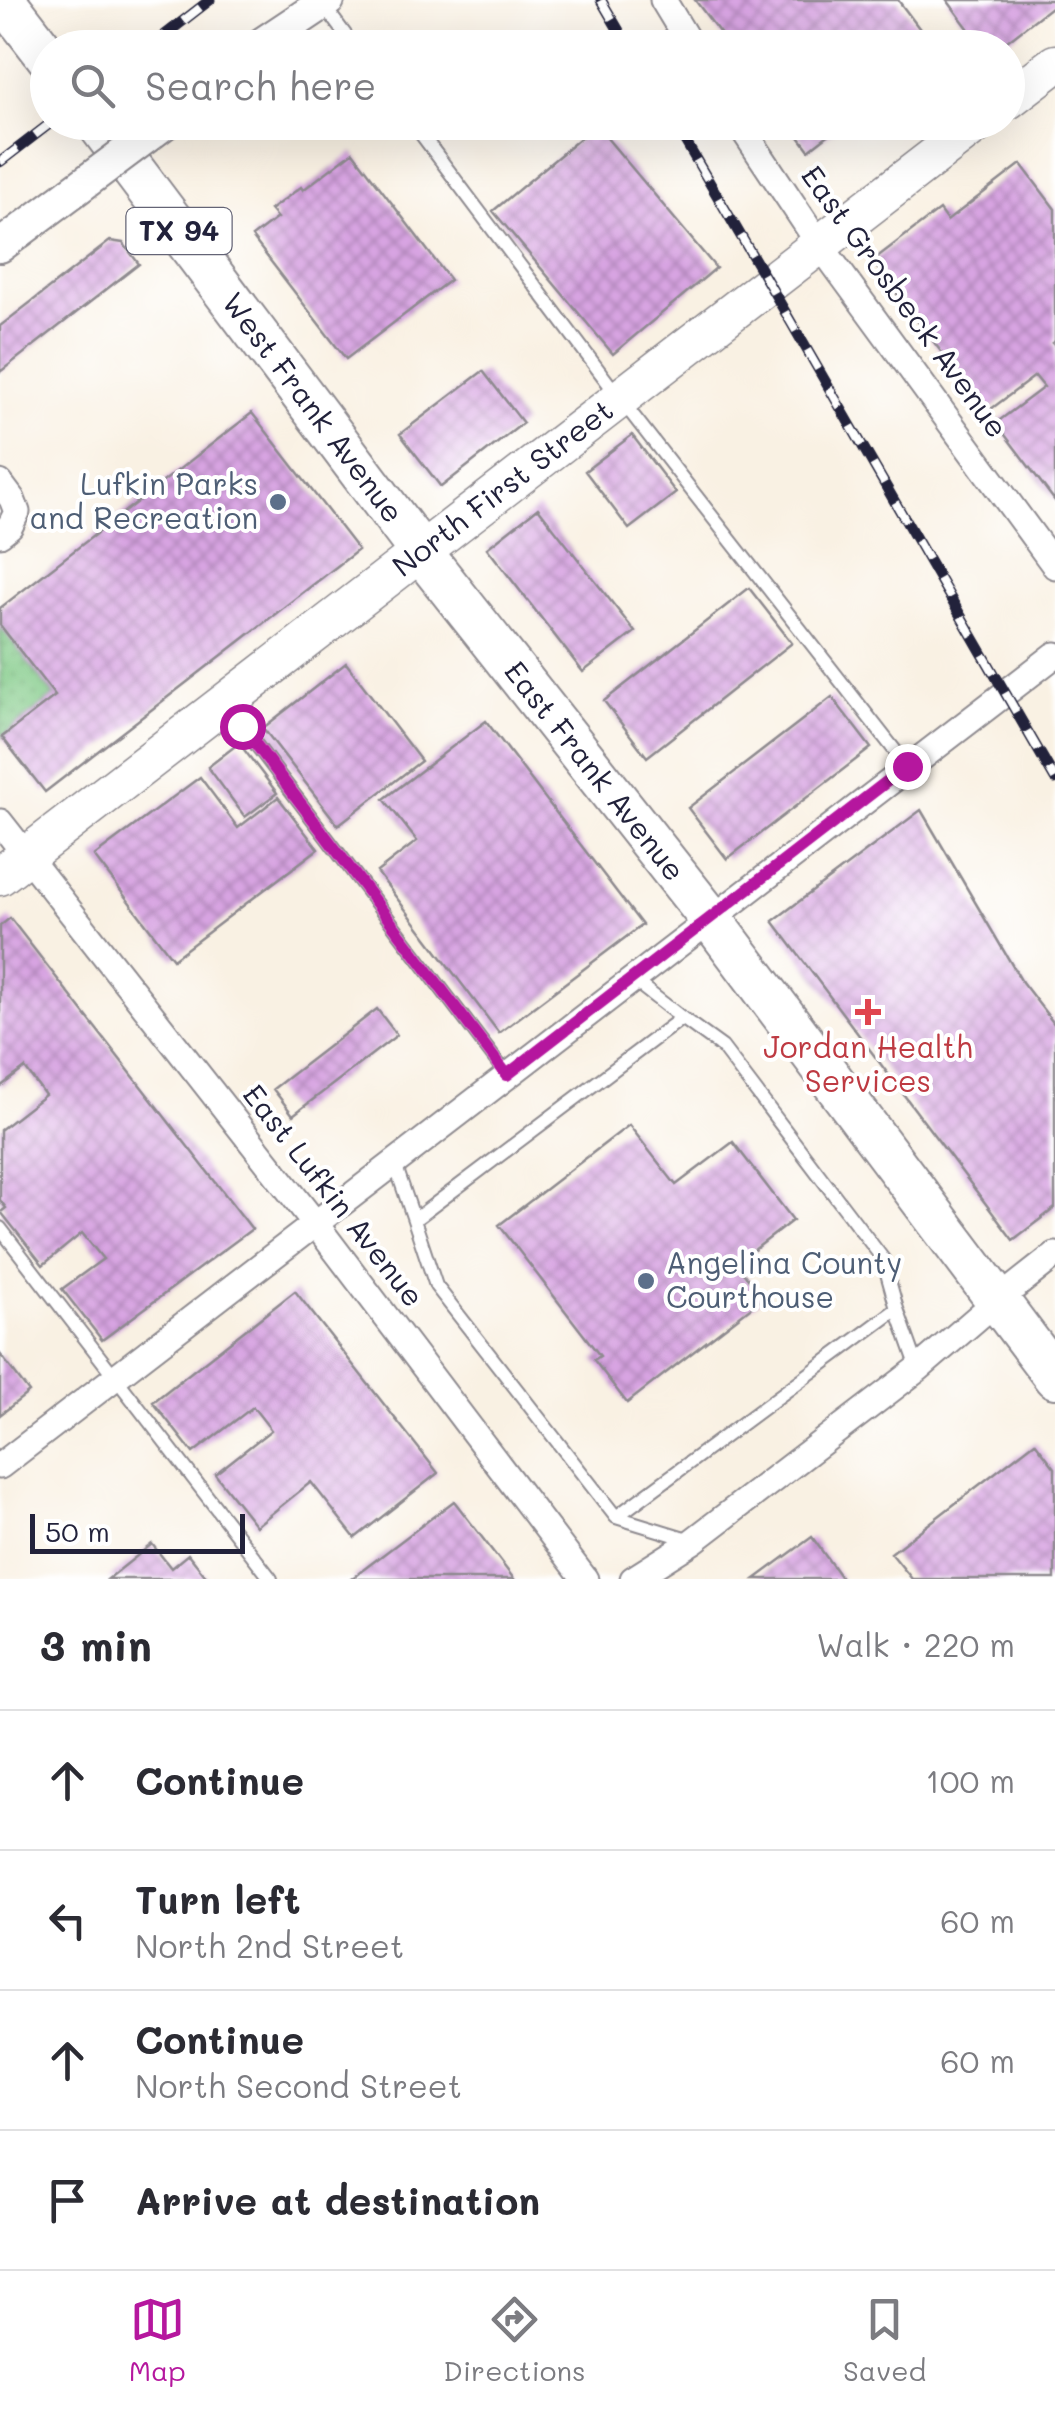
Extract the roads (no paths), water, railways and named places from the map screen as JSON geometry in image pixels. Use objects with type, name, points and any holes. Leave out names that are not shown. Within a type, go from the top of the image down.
[{"type":"main road","points":[[4,0],[30,34]]},
{"type":"main road","points":[[1025,87],[1055,64]]},
{"type":"main road","name":"West Frank Avenue","points":[[111,140],[420,551]]},
{"type":"main road","name":"North First Street","points":[[14,865],[956,140]]},
{"type":"main road","name":"East Frank Avenue","points":[[420,551],[710,919],[1055,1377]]},
{"type":"street","points":[[663,0],[681,30]]},
{"type":"street","points":[[283,30],[325,2]]},
{"type":"street","points":[[0,246],[142,140]]},
{"type":"street","name":"East Grosbeck Avenue","points":[[750,140],[820,245],[1055,566]]},
{"type":"street","points":[[0,483],[17,512],[10,526],[0,534]]},
{"type":"street","points":[[0,1466],[1055,654]]},
{"type":"street","name":"East Lufkin Avenue","points":[[0,822],[14,865],[314,1222],[584,1579]]},
{"type":"street","points":[[632,1579],[693,1541],[919,1368],[1055,1255]]},
{"type":"lane","points":[[325,2],[343,30]]},
{"type":"lane","points":[[426,140],[621,400],[907,766]]},
{"type":"lane","points":[[224,702],[507,1075]]},
{"type":"lane","points":[[632,979],[722,1047],[883,1259],[896,1309],[919,1368]]},
{"type":"lane","points":[[414,1220],[682,1018]]},
{"type":"lane","points":[[394,1161],[436,1286],[616,1517],[693,1541]]},
{"type":"lane","points":[[0,1228],[271,1579]]},
{"type":"lane","points":[[616,1517],[896,1309]]},
{"type":"railway","points":[[171,30],[210,0]]},
{"type":"railway","points":[[601,0],[618,30]]},
{"type":"railway","points":[[0,162],[30,139]]},
{"type":"railway","points":[[685,140],[1055,779]]},
{"type":"place","name":"Lufkin Parks and Recreation","points":[[278,502]]},
{"type":"place","name":"Jordan Health Services","points":[[868,1012]]},
{"type":"place","name":"Angelina County Courthouse","points":[[646,1281]]}]
